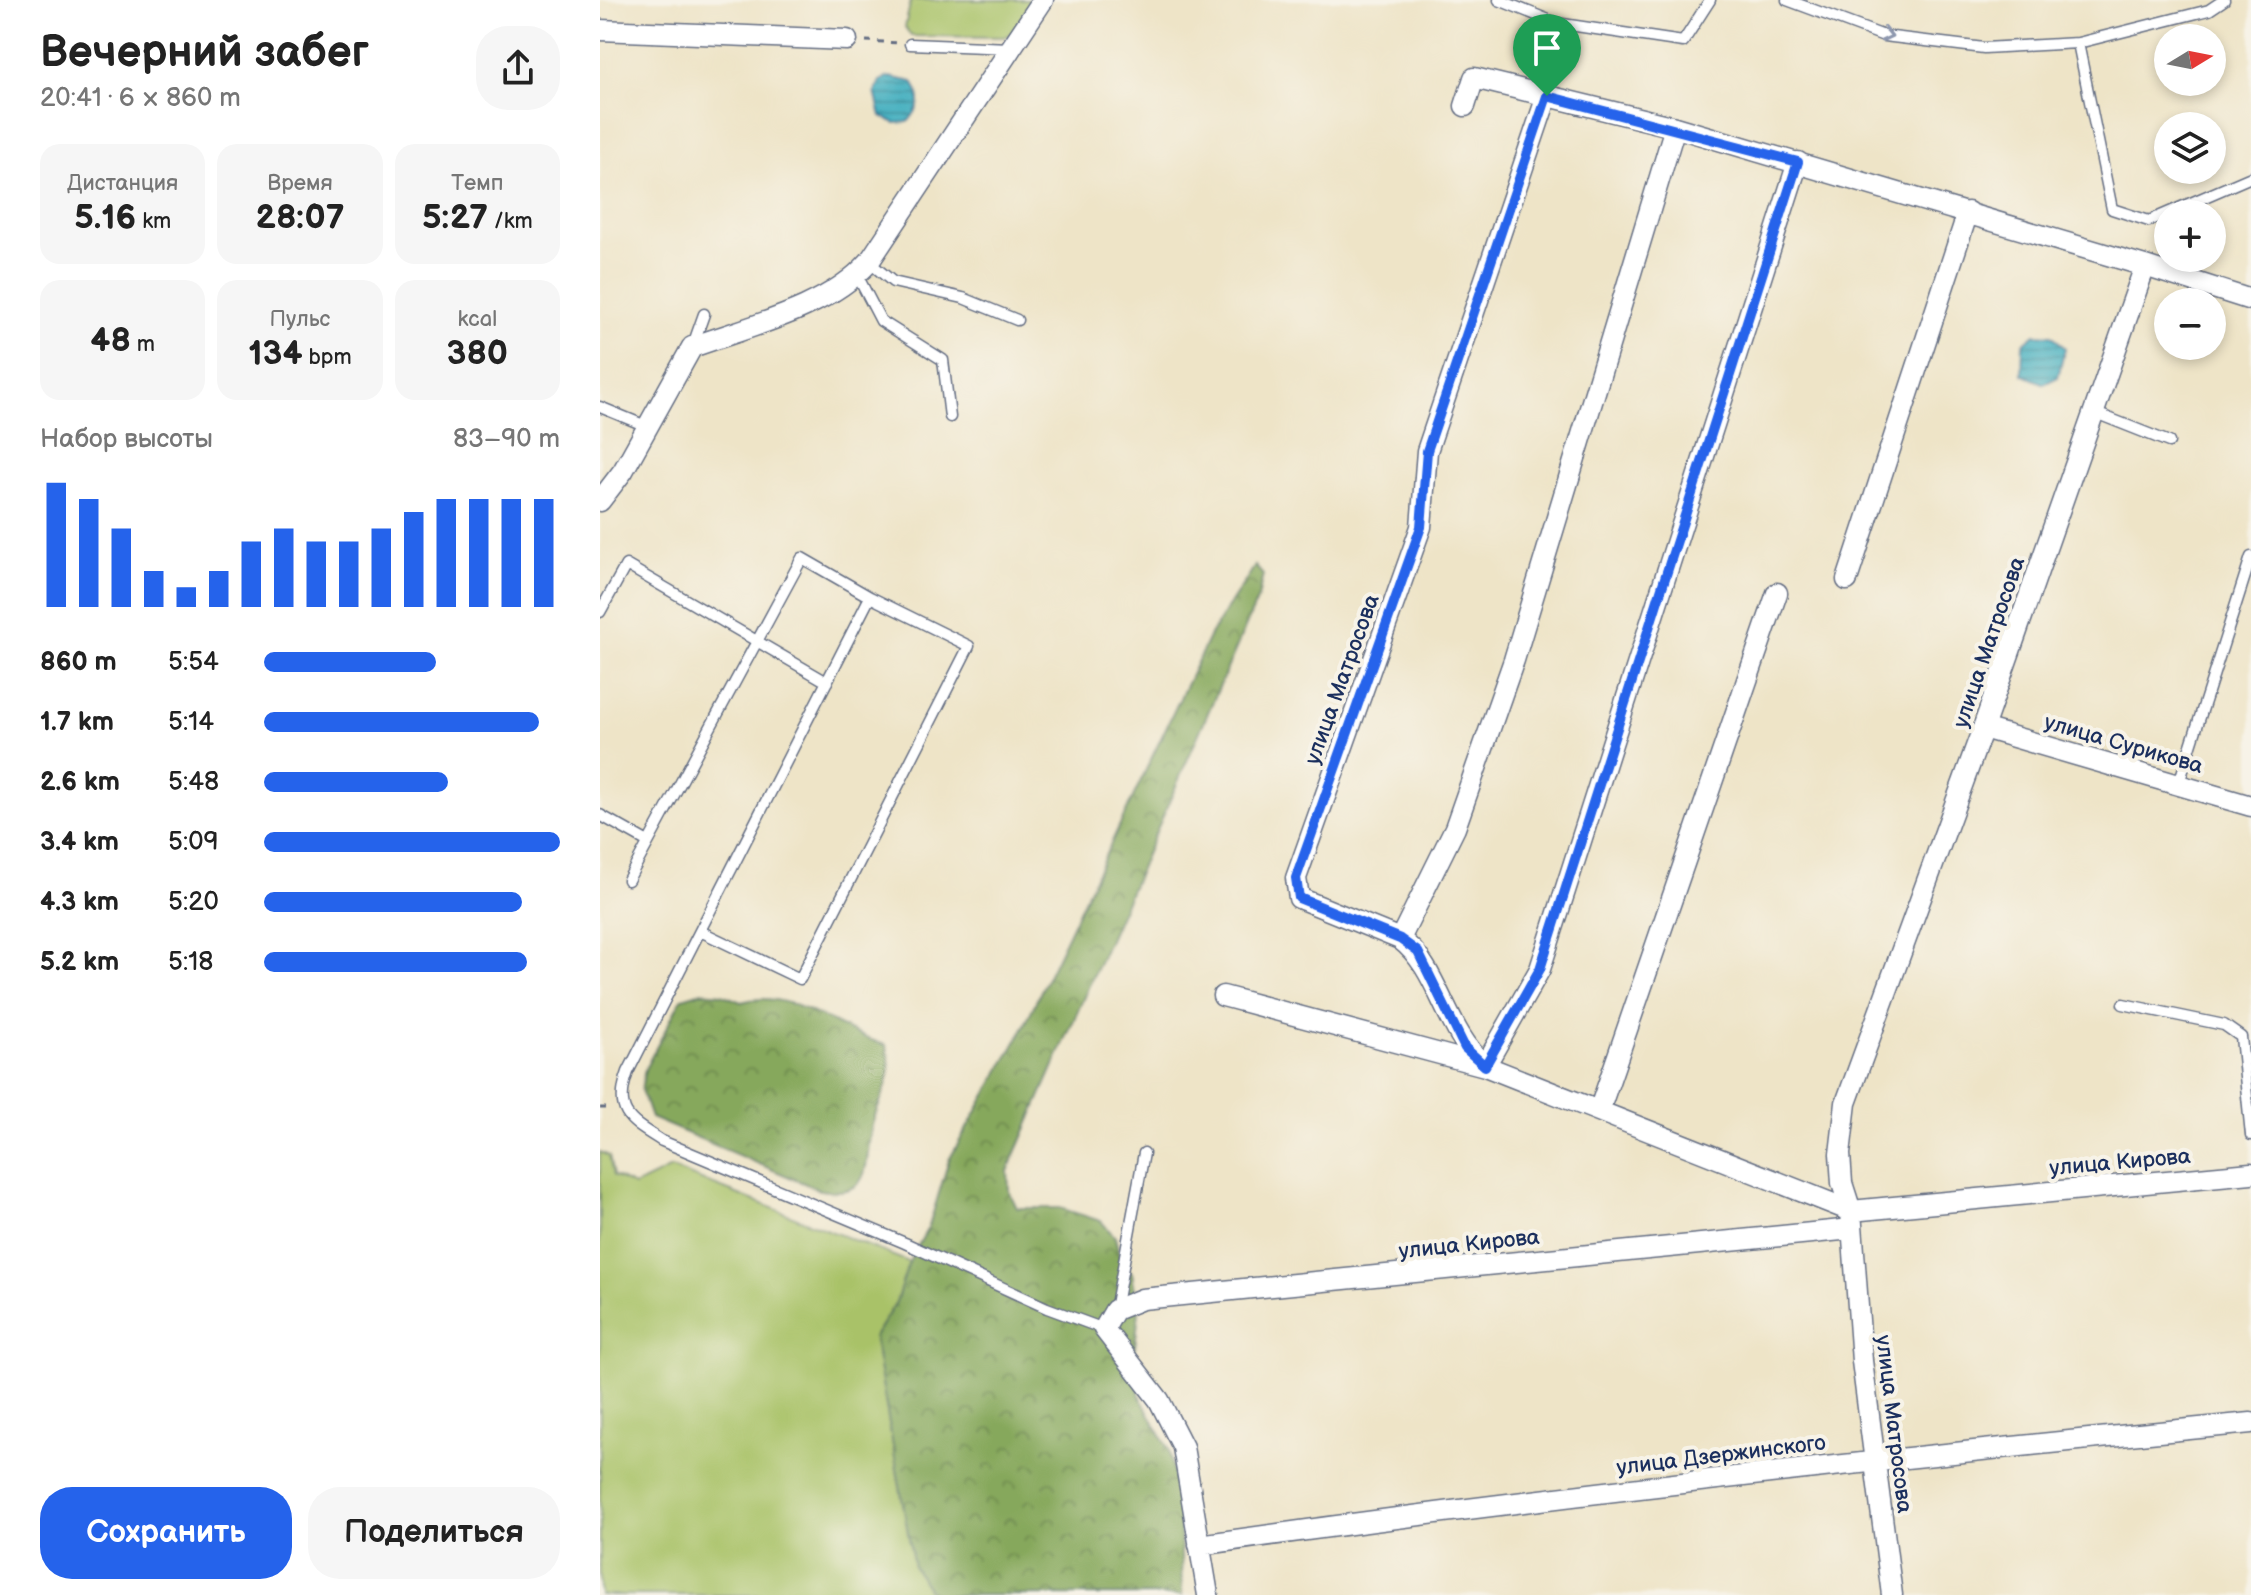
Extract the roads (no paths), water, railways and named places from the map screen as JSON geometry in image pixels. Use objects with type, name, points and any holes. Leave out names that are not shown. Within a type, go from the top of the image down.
[{"type":"street","points":[[600,501],[623,471],[692,347],[809,303],[863,269],[1043,0]]},
{"type":"street","points":[[600,30],[847,40]]},
{"type":"street","points":[[1465,106],[1474,78],[1675,127],[1968,212],[2251,300]]},
{"type":"street","name":"улица Матросова","points":[[1485,1066],[1465,1048],[1418,952],[1400,939],[1299,898],[1296,878],[1421,527],[1427,451],[1547,96]]},
{"type":"street","points":[[1400,939],[1455,828],[1514,660],[1675,127]]},
{"type":"street","points":[[1485,1066],[1540,969],[1798,162]]},
{"type":"street","points":[[1847,580],[1968,212]]},
{"type":"street","name":"улица Матросова","points":[[1892,1595],[1862,1361],[1851,1220],[1842,1183],[1840,1154],[1846,1103],[1983,728],[2145,266]]},
{"type":"street","points":[[1599,1111],[1777,593]]},
{"type":"street","name":"улица Сурикова","points":[[1983,728],[2251,806]]},
{"type":"street","name":"улица Матросова","points":[[1223,996],[1485,1066],[1599,1111],[1851,1220]]},
{"type":"street","name":"улица Кирова","points":[[1115,1310],[1142,1299],[2251,1173]]},
{"type":"street","points":[[1115,1310],[1104,1329],[1159,1400],[1183,1447],[1208,1595]]},
{"type":"street","name":"улица Дзержинского","points":[[1199,1545],[1402,1516],[1876,1459],[2251,1423]]},
{"type":"lane","points":[[1499,0],[1556,23],[1683,42],[1710,0]]},
{"type":"lane","points":[[1787,0],[1884,36],[1984,48],[2078,43],[2209,10],[2224,0]]},
{"type":"lane","points":[[2078,43],[2112,209],[2149,221],[2251,177]]},
{"type":"lane","points":[[910,44],[1012,48]]},
{"type":"lane","points":[[863,269],[893,282],[963,298],[1017,320]]},
{"type":"lane","points":[[863,269],[881,321],[943,360],[950,417]]},
{"type":"lane","points":[[692,347],[704,314]]},
{"type":"lane","points":[[600,407],[646,426]]},
{"type":"lane","points":[[2093,412],[2169,442]]},
{"type":"lane","points":[[2179,783],[2251,557]]},
{"type":"lane","points":[[628,880],[802,558],[870,597],[969,646],[800,979],[700,931]]},
{"type":"lane","points":[[600,612],[626,565],[827,682]]},
{"type":"lane","points":[[870,597],[622,1091],[624,1108],[630,1121],[662,1141],[905,1243],[1047,1308],[1104,1329]]},
{"type":"lane","points":[[600,815],[648,842]]},
{"type":"lane","points":[[2123,1004],[2224,1025],[2241,1037],[2251,1135]]},
{"type":"lane","points":[[1115,1310],[1144,1153]]},
{"type":"water","points":[[889,77],[913,82],[916,88],[919,103],[908,122],[895,123],[881,116],[875,92],[880,81]]},
{"type":"water","points":[[2035,334],[2052,335],[2065,348],[2058,377],[2044,384],[2022,374],[2023,344]]}]
